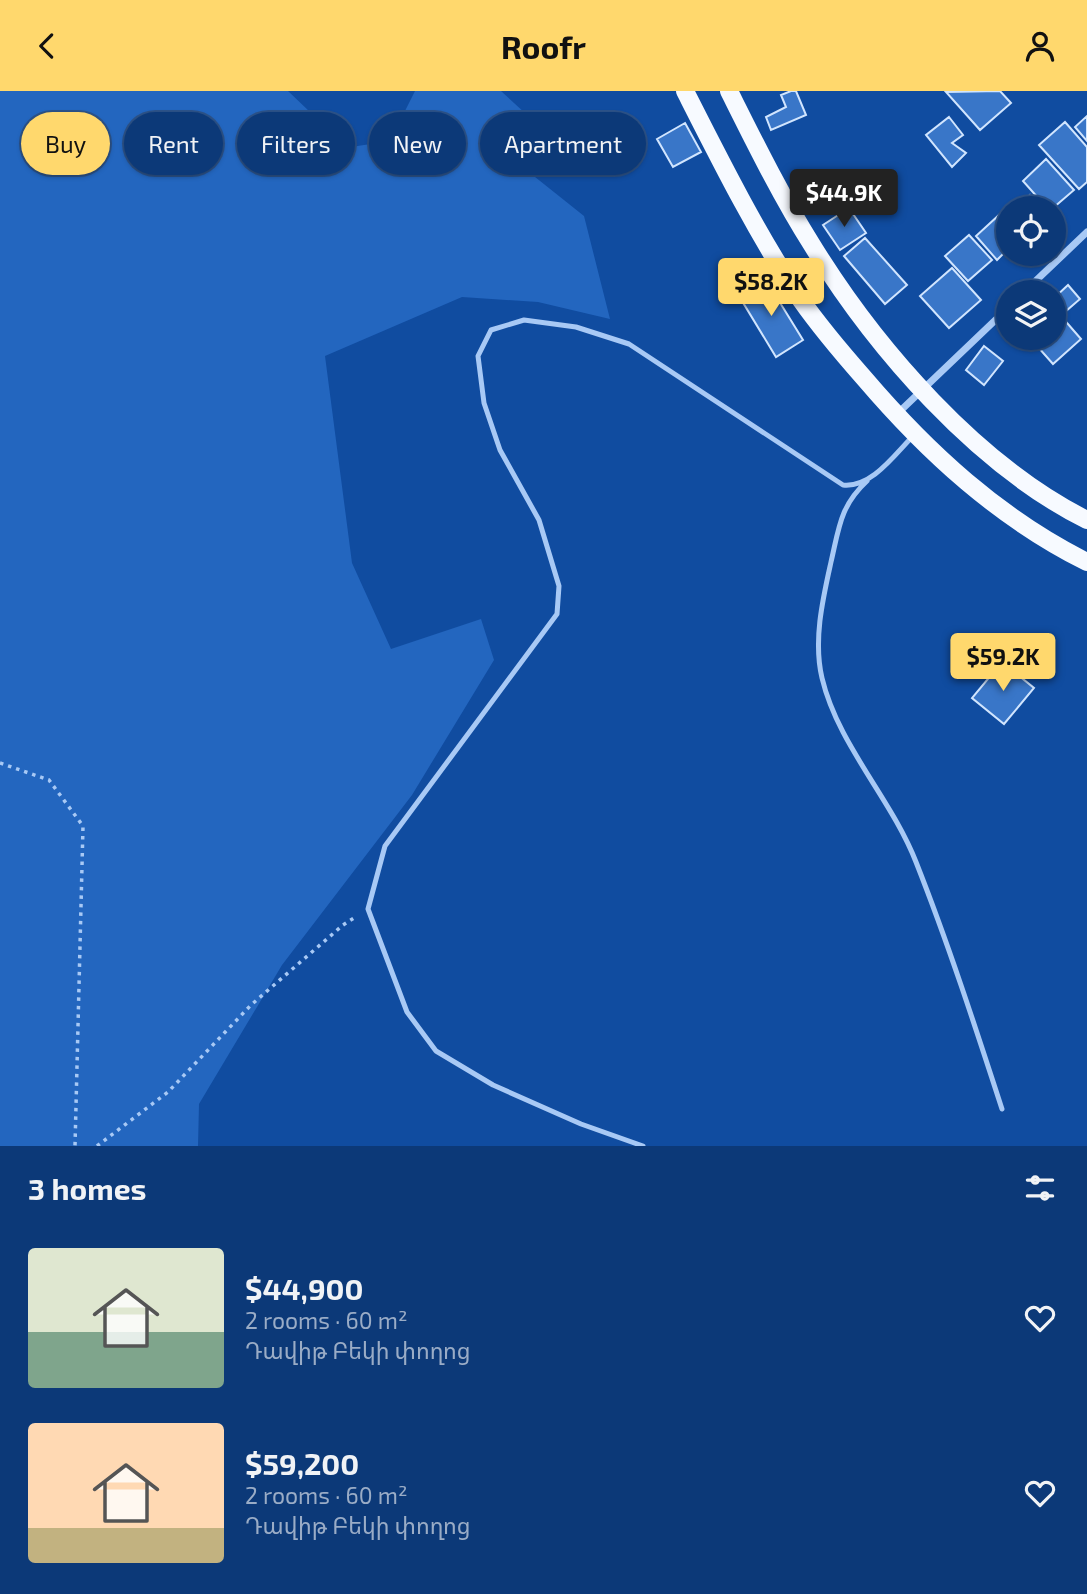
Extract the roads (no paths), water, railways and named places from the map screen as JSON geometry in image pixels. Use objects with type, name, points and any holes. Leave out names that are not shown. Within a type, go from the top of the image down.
[{"type":"main road","points":[[685,91],[751,216],[802,301],[896,415],[914,435],[992,503],[1032,533],[1087,562]]},
{"type":"main road","points":[[729,91],[811,245],[851,303],[923,389],[967,434],[1060,506],[1087,520]]},
{"type":"street","points":[[1037,280],[1087,232]]},
{"type":"street","points":[[896,415],[996,319]]},
{"type":"lane","points":[[643,1146],[581,1124],[493,1085],[436,1051],[407,1011],[368,909],[385,846],[557,614],[559,586],[539,520],[500,450],[484,403],[478,356],[491,330],[524,320],[576,327],[629,344],[835,482],[852,486],[869,479]]},
{"type":"lane","points":[[914,435],[849,498],[843,513],[823,597],[819,636],[821,675],[833,715],[897,820],[916,862],[1002,1109]]}]
